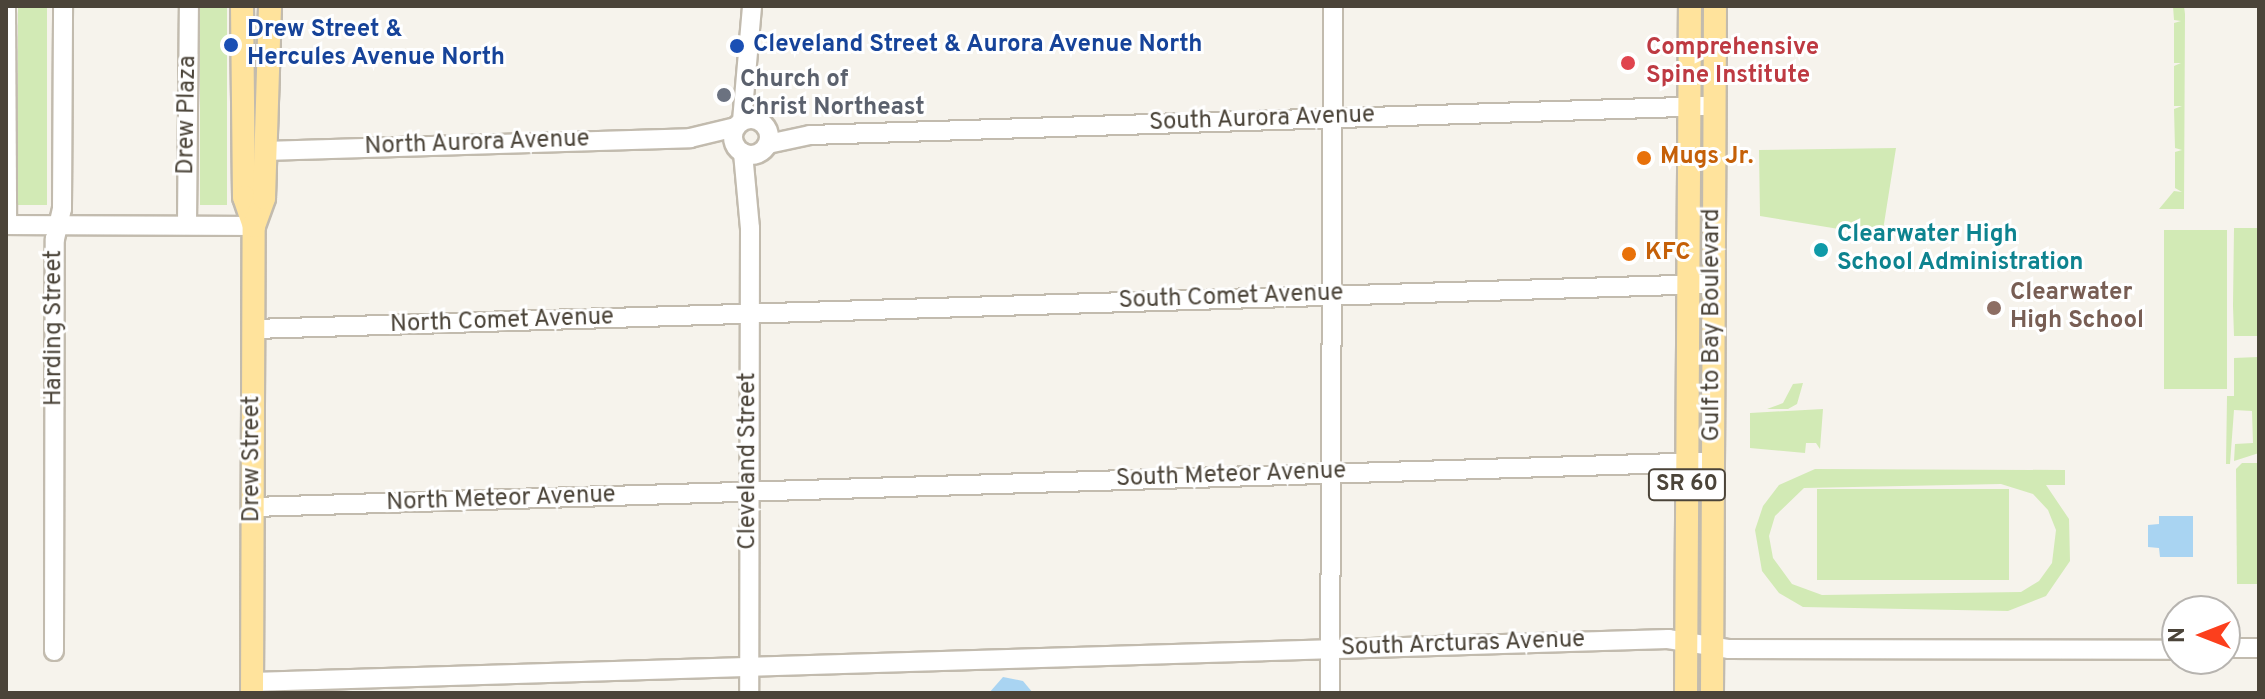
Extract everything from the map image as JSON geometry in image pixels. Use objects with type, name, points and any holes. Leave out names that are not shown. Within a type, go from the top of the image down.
[{"type":"main road","name":"Drew Street","points":[[242,6],[244,197],[254,226],[252,688]]},
{"type":"main road","name":"Drew Street","points":[[254,226],[264,198],[270,6]]},
{"type":"main road","name":"Gulf to Bay Boulevard","points":[[1686,693],[1690,6]]},
{"type":"main road","name":"Gulf to Bay Boulevard","points":[[1712,693],[1715,6]]},
{"type":"street","points":[[6,6],[6,225],[254,226]]},
{"type":"street","name":"Harding Street","points":[[54,651],[63,6]]},
{"type":"street","name":"Drew Plaza","points":[[187,225],[189,6]]},
{"type":"street","points":[[1330,693],[1333,6]]},
{"type":"street","name":"Cleveland Street","points":[[752,14],[745,35],[739,124],[756,141]]},
{"type":"street","name":"Cleveland Street","points":[[749,693],[750,228],[758,35],[752,14]]},
{"type":"street","name":"South Aurora Avenue","points":[[756,141],[810,135],[1715,106]]},
{"type":"street","name":"North Aurora Avenue","points":[[690,138],[739,124],[756,141]]},
{"type":"street","name":"North Aurora Avenue","points":[[264,151],[690,138],[756,141]]},
{"type":"street","name":"South Comet Avenue","points":[[749,314],[1714,284]]},
{"type":"street","name":"North Comet Avenue","points":[[254,329],[749,314]]},
{"type":"street","points":[[1687,395],[1712,396]]},
{"type":"street","name":"South Meteor Avenue","points":[[748,492],[1713,462]]},
{"type":"street","name":"North Meteor Avenue","points":[[253,507],[748,492]]},
{"type":"street","name":"South Arcturas Avenue","points":[[252,688],[1330,649],[1686,642],[1712,646],[2161,650]]},
{"type":"green space","points":[[18,6],[47,6],[47,205],[18,205]]},
{"type":"green space","points":[[200,6],[227,6],[227,205],[200,205]]},
{"type":"green space","points":[[2173,6],[2184,6],[2185,14],[2184,209],[2159,209],[2174,191],[2182,192],[2175,188],[2175,152],[2182,150],[2175,148],[2174,109],[2182,106],[2174,106],[2174,66],[2181,63],[2174,63],[2174,23],[2181,21],[2174,20]]},
{"type":"green space","points":[[2257,113],[2259,453],[2234,461],[2235,444],[2253,443],[2252,411],[2234,410],[2230,464],[2226,464],[2227,396],[2234,396],[2234,358],[2258,357],[2257,336],[2234,336],[2233,306],[2234,228],[2257,228]]},
{"type":"green space","points":[[1896,148],[1883,230],[1859,226],[1857,232],[1760,216],[1759,150]]},
{"type":"green space","points":[[2164,230],[2227,230],[2227,389],[2164,389]]},
{"type":"green space","points":[[1803,383],[1797,404],[1788,409],[1767,409],[1783,403],[1793,384]]},
{"type":"green space","points":[[1823,409],[1820,449],[1816,443],[1806,443],[1805,453],[1750,448],[1750,413]]},
{"type":"green space","points":[[2242,463],[2259,463],[2258,584],[2237,584],[2236,469]]},
{"type":"green space","points":[[1815,469],[2065,470],[2065,485],[2046,485],[2069,519],[2070,561],[2046,596],[2008,611],[1803,607],[1779,593],[1762,571],[1755,530],[1763,506],[1779,485]],"holes":[[[2001,484],[2033,494],[2048,510],[2056,530],[2052,563],[2039,581],[2021,592],[1822,595],[1792,584],[1773,558],[1769,536],[1775,516],[1804,488]]]},
{"type":"green space","points":[[1817,489],[2009,489],[2009,580],[1817,580]]},
{"type":"water","points":[[2159,516],[2193,516],[2193,557],[2160,557],[2159,548],[2148,547],[2148,525],[2159,524]]},
{"type":"water","points":[[1003,677],[1023,681],[1033,693],[989,693]]},
{"type":"place","name":"Drew Street & Hercules Avenue North","points":[[231,45]]},
{"type":"place","name":"Cleveland Street & Aurora Avenue North","points":[[737,46]]},
{"type":"place","name":"Comprehensive Spine Institute","points":[[1628,63]]},
{"type":"place","name":"Church of Christ Northeast","points":[[724,95]]},
{"type":"place","name":"Mugs Jr.","points":[[1644,158]]},
{"type":"place","name":"Clearwater High School Administration","points":[[1821,250]]},
{"type":"place","name":"KFC","points":[[1629,254]]},
{"type":"place","name":"Clearwater High School","points":[[1994,308]]}]
